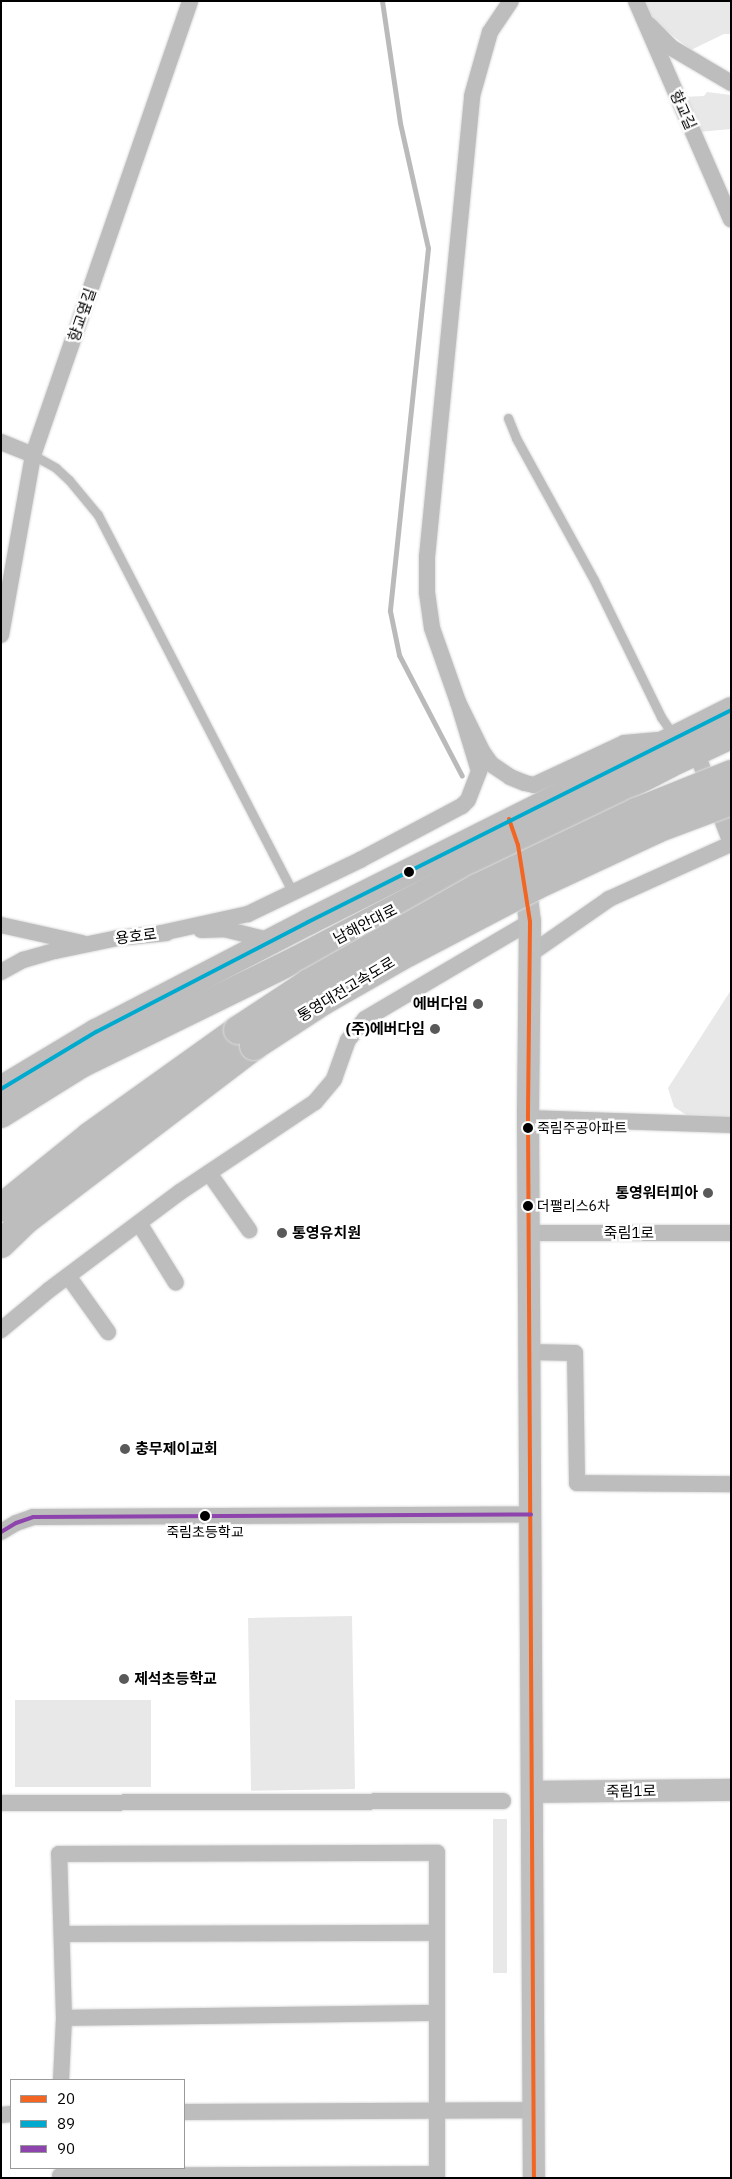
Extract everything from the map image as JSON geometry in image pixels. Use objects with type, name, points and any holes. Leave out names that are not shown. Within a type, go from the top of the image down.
[{"type":"highway","name":"통영대전고속도로","points":[[1,1244],[27,1219],[246,1038],[309,983],[477,888],[636,812],[731,774]]},
{"type":"highway","name":"통영대전고속도로","points":[[1,1208],[90,1136],[246,1038],[331,996],[534,886],[657,830],[731,801]]},
{"type":"main road","name":"남해안대로","points":[[1,1089],[96,1032],[509,820],[731,710]]},
{"type":"main road","name":"남해안대로","points":[[1,1114],[83,1064],[297,959],[669,765],[697,754],[731,736]]},
{"type":"street","name":"향교옆길","points":[[1,635],[6,586],[33,455],[190,1]]},
{"type":"street","points":[[157,934],[248,914],[293,893],[462,806],[468,800],[479,771],[458,702],[432,628],[427,592],[427,557],[472,96],[490,32],[511,1]]},
{"type":"street","name":"향교길","points":[[636,1],[731,219]]},
{"type":"street","points":[[643,19],[672,48],[731,83]]},
{"type":"street","points":[[1,442],[33,455]]},
{"type":"street","points":[[458,702],[482,751],[491,764],[525,784],[534,785],[624,742],[676,738]]},
{"type":"street","points":[[530,954],[609,899],[731,844],[697,754]]},
{"type":"street","points":[[509,820],[518,845],[530,922],[528,1233],[534,2178]]},
{"type":"street","points":[[1,1330],[68,1276],[139,1223],[209,1173],[315,1102],[334,1079],[348,1040],[365,1019],[530,922]]},
{"type":"street","name":"용호로","points":[[1,925],[86,944],[157,934],[224,929],[272,941]]},
{"type":"street","points":[[1,972],[23,960],[86,944]]},
{"type":"street","points":[[528,1118],[731,1125]]},
{"type":"street","points":[[209,1173],[249,1230]]},
{"type":"street","points":[[139,1223],[176,1283]]},
{"type":"street","name":"죽림1로","points":[[528,1233],[731,1233]]},
{"type":"street","points":[[68,1276],[108,1332]]},
{"type":"street","points":[[529,1352],[576,1353],[577,1483],[731,1484]]},
{"type":"street","points":[[1,1532],[16,1523],[33,1517],[531,1514]]},
{"type":"street","name":"죽림1로","points":[[532,1792],[731,1790]]},
{"type":"street","points":[[1,1803],[504,1801]]},
{"type":"street","points":[[60,2079],[64,2018],[59,1854],[437,1853],[435,2013],[436,2176],[60,2174]]},
{"type":"street","points":[[62,1934],[436,1933]]},
{"type":"street","points":[[64,2018],[435,2013]]},
{"type":"street","points":[[185,2112],[534,2110]]},
{"type":"lane","points":[[508,418],[516,438],[594,580],[661,717],[676,738]]},
{"type":"lane","points":[[33,455],[56,468],[69,480],[98,515],[293,893]]},
{"type":"shaded area","points":[[641,1],[731,1],[731,34],[724,34],[691,50],[648,16]]},
{"type":"shaded area","points":[[707,92],[731,95],[731,129],[699,132],[682,97],[704,96]]},
{"type":"shaded area","points":[[731,990],[731,1119],[688,1116],[674,1107],[668,1088]]},
{"type":"shaded area","points":[[352,1616],[355,1789],[251,1791],[248,1618]]},
{"type":"shaded area","points":[[15,1700],[151,1700],[151,1787],[15,1787]]},
{"type":"shaded area","points":[[493,1819],[507,1819],[507,1973],[493,1973]]},
{"type":"waterway","points":[[382,1],[400,123],[428,248],[390,611],[399,655],[462,776]]},
{"type":"transit line","name":"89","points":[[1,1089],[96,1032],[308,922],[731,710]]},
{"type":"transit line","name":"20","points":[[509,819],[518,845],[530,922],[528,1118],[534,2178]]},
{"type":"transit line","name":"90","points":[[1,1532],[16,1523],[33,1517],[531,1514]]},
{"type":"place","name":"에버다임","points":[[478,1004]]},
{"type":"place","name":"(주)에버다임","points":[[435,1029]]},
{"type":"place","name":"죽림주공아파트","points":[[528,1128]]},
{"type":"place","name":"통영워터피아","points":[[708,1193]]},
{"type":"place","name":"더팰리스6차","points":[[528,1206]]},
{"type":"place","name":"통영유치원","points":[[282,1233]]},
{"type":"place","name":"충무제이교회","points":[[125,1449]]},
{"type":"place","name":"죽림초등학교","points":[[205,1516]]},
{"type":"place","name":"제석초등학교","points":[[124,1679]]}]
